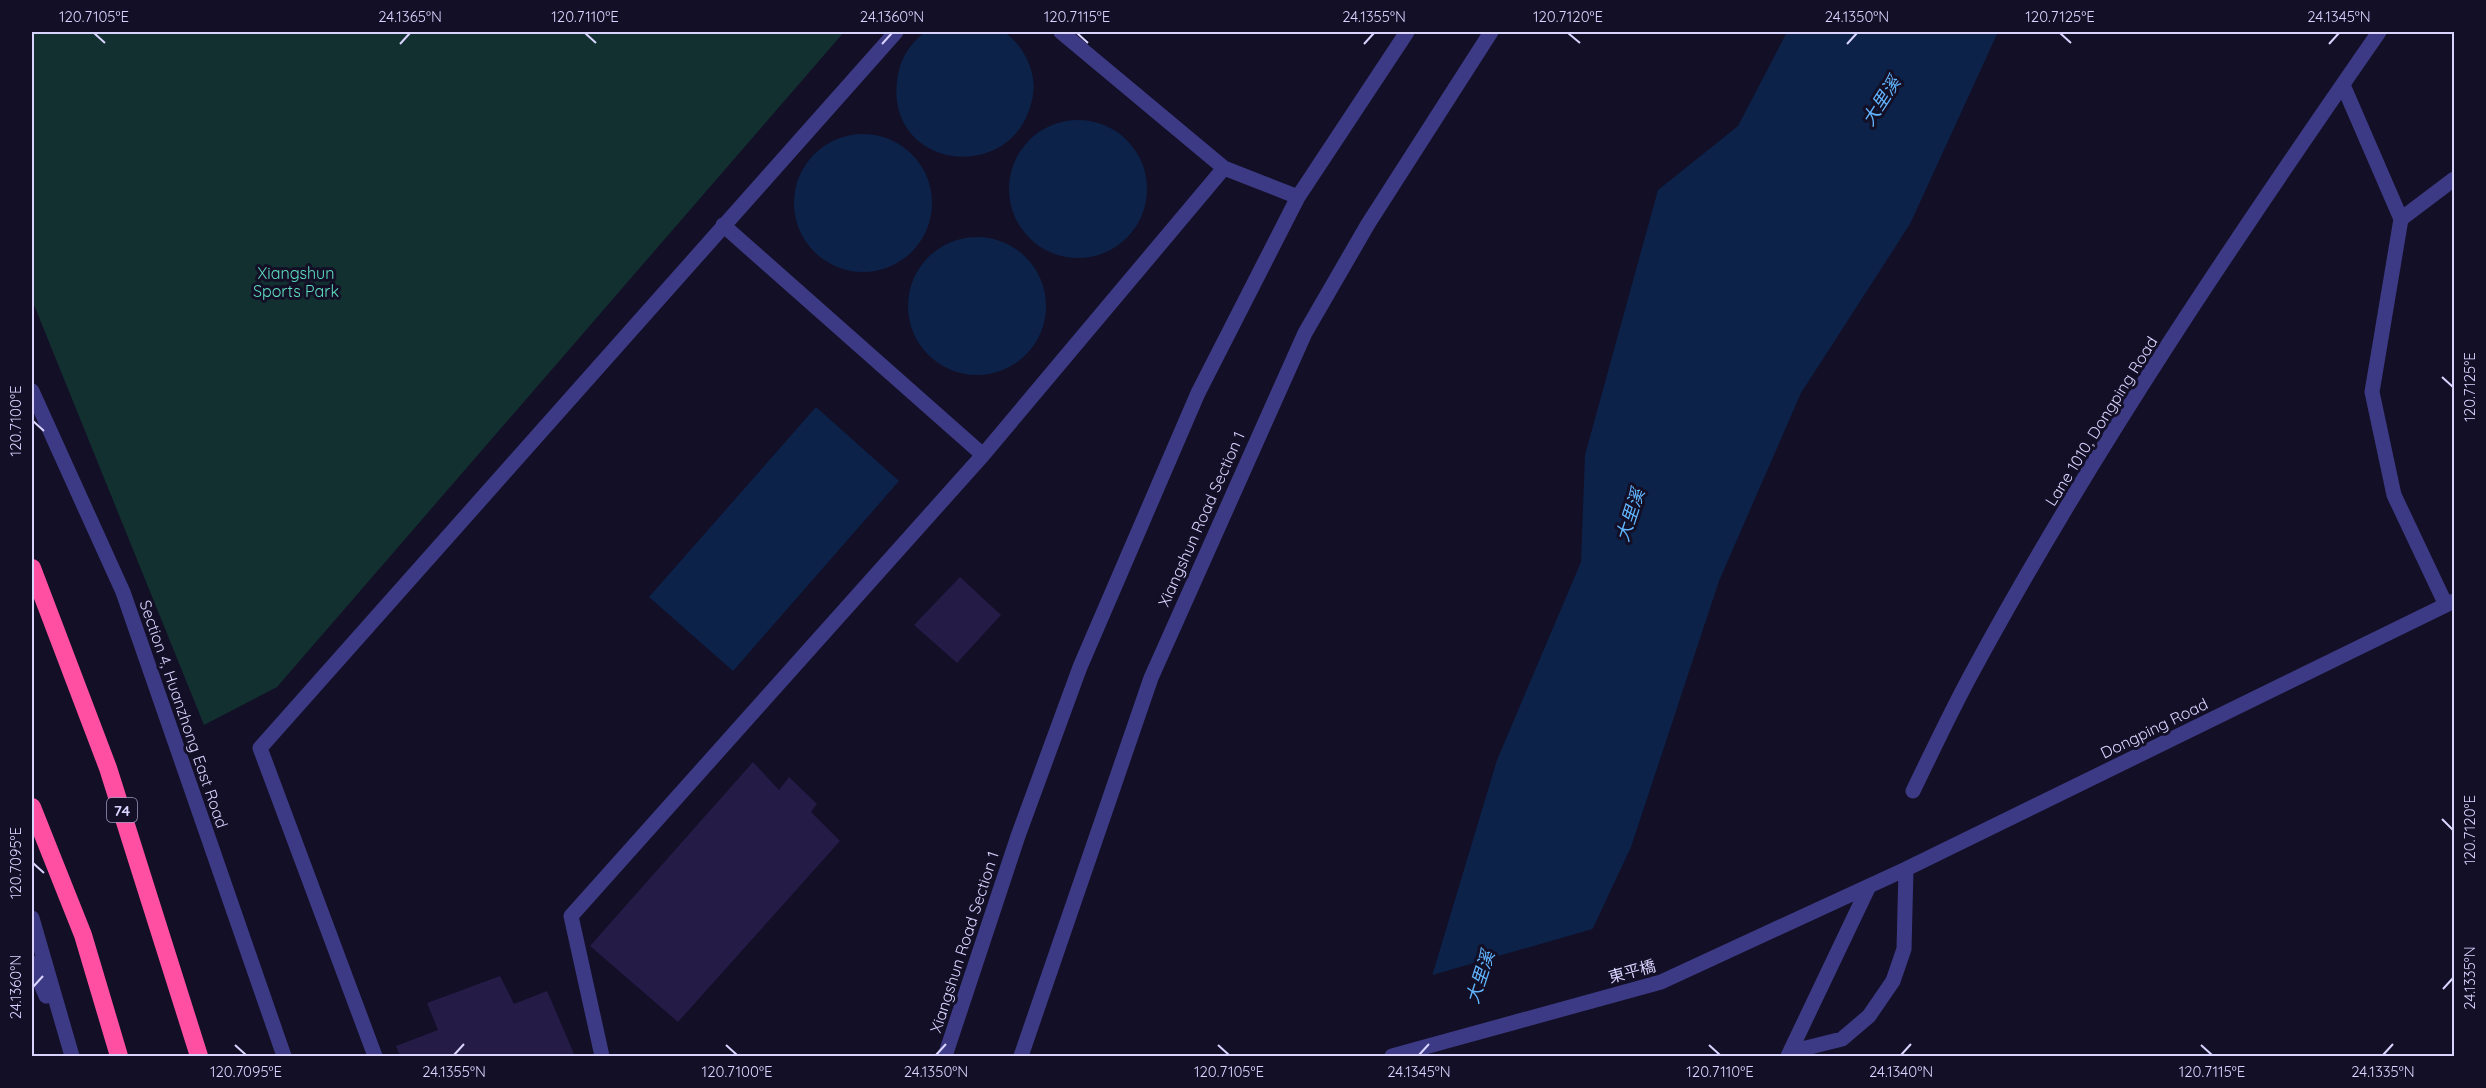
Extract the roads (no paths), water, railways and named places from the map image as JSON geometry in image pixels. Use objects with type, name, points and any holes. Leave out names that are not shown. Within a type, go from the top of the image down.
[{"type":"highway","name":"74","points":[[32,568],[108,768],[199,1056]]},
{"type":"highway","points":[[32,807],[82,935],[119,1056]]},
{"type":"street","points":[[375,1056],[260,748],[896,32]]},
{"type":"street","points":[[1061,32],[1224,168],[1298,197]]},
{"type":"street","name":"Xiangshun Road Section 1","points":[[945,1056],[1018,836],[1080,667],[1198,393],[1298,197],[1407,32]]},
{"type":"street","name":"Xiangshun Road Section 1","points":[[1021,1056],[1151,678],[1305,333],[1368,224],[1491,32]]},
{"type":"street","name":"Lane 1010, Dongping Road","points":[[1913,791],[1973,669],[2094,463],[2253,216],[2379,32]]},
{"type":"street","points":[[2343,85],[2401,219],[2372,392],[2394,495],[2450,603]]},
{"type":"street","points":[[602,1056],[571,916],[983,455],[1224,168]]},
{"type":"street","points":[[2401,219],[2454,179]]},
{"type":"street","points":[[723,225],[983,455]]},
{"type":"street","name":"Section 4, Huanzhong East Road","points":[[32,391],[123,592],[284,1056]]},
{"type":"street","name":"Dongping Road","points":[[1869,886],[2450,603]]},
{"type":"street","points":[[1789,1054],[1842,1040],[1869,1016],[1893,981],[1904,949],[1906,869]]},
{"type":"street","points":[[1789,1054],[1869,886]]},
{"type":"street","name":"東平橋","points":[[1392,1056],[1662,982],[1869,886]]},
{"type":"street","points":[[32,918],[72,1056]]},
{"type":"street","points":[[32,963],[72,1056]]},
{"type":"water","points":[[925,32],[1004,32],[1023,51],[1031,68],[1033,95],[1022,125],[1004,144],[980,155],[955,156],[931,149],[912,134],[899,111],[897,81],[906,54]]},
{"type":"water","name":"大里溪","points":[[1787,32],[1998,32],[1910,224],[1801,393],[1719,581],[1631,847],[1533,1056],[1408,1056],[1497,760],[1581,562],[1585,455],[1658,190],[1738,126]]},
{"type":"water","points":[[1078,120],[1104,125],[1127,140],[1142,163],[1147,189],[1142,215],[1127,238],[1104,253],[1078,258],[1052,253],[1029,238],[1014,215],[1009,189],[1014,163],[1029,140],[1052,125]]},
{"type":"water","points":[[863,134],[889,139],[912,154],[927,177],[932,203],[927,229],[912,252],[889,267],[863,272],[837,267],[814,252],[799,229],[794,203],[799,177],[814,154],[837,139]]},
{"type":"water","points":[[977,237],[1003,242],[1026,257],[1041,280],[1046,306],[1041,332],[1026,355],[1003,370],[977,375],[951,370],[928,355],[913,332],[908,306],[913,280],[928,257],[951,242]]},
{"type":"water","points":[[816,407],[899,481],[733,671],[649,597]]},
{"type":"park label","name":"Xiangshun Sports Park","points":[[296,282]]}]
